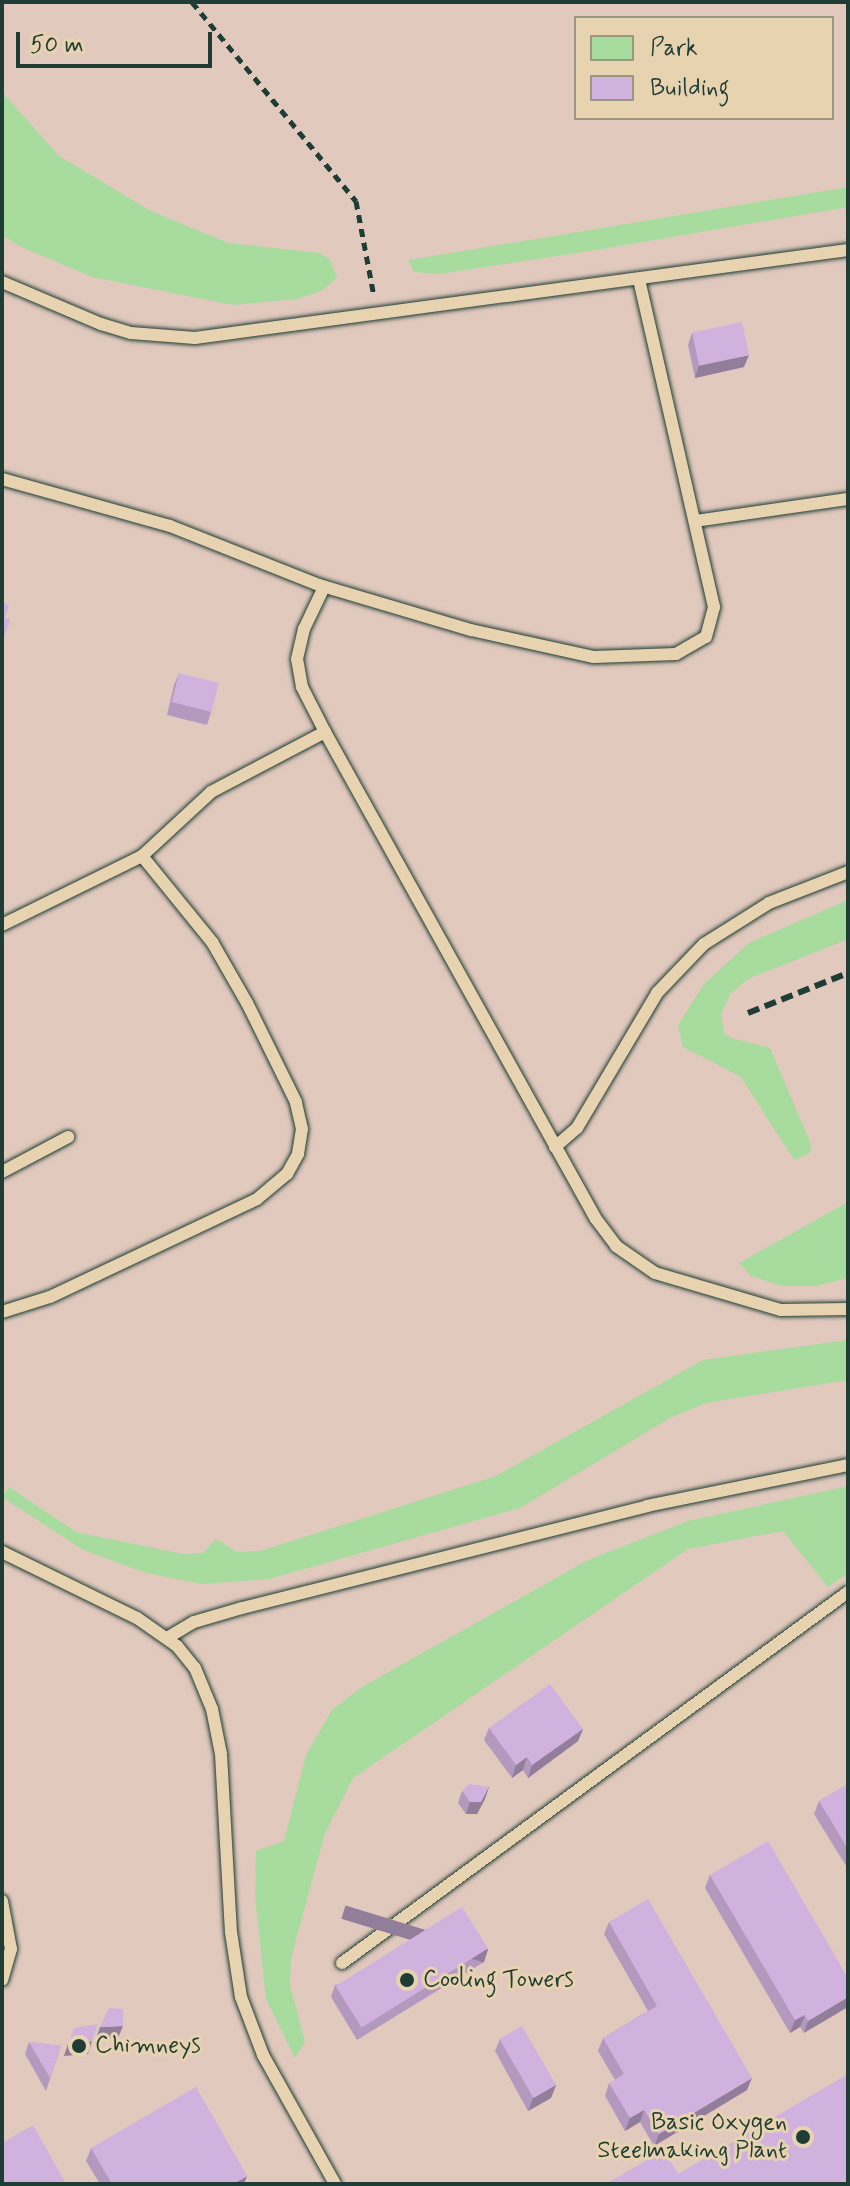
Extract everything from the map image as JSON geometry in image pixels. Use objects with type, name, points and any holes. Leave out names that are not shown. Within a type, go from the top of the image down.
[{"type":"lane","points":[[2,282],[73,315],[163,337],[227,336],[848,250]]},
{"type":"lane","points":[[2,479],[170,526],[324,587],[569,654],[661,657],[691,649],[712,627],[714,607],[639,279]]},
{"type":"lane","points":[[695,521],[848,499]]},
{"type":"lane","points":[[324,587],[304,629],[297,659],[302,687],[596,1219],[641,1266],[781,1310],[848,1309]]},
{"type":"lane","points":[[2,925],[142,856],[211,792],[325,732]]},
{"type":"lane","points":[[2,1312],[50,1297],[257,1199],[287,1174],[298,1154],[302,1129],[296,1102],[247,1003],[212,942],[142,856]]},
{"type":"lane","points":[[555,1147],[577,1128],[657,993],[704,944],[742,916],[848,872]]},
{"type":"lane","points":[[2,1172],[68,1137]]},
{"type":"lane","points":[[167,1638],[194,1622],[242,1608],[647,1506],[848,1465]]},
{"type":"lane","points":[[2,1552],[167,1638],[195,1668],[217,1731],[231,1932],[247,2017],[335,2184]]},
{"type":"lane","points":[[342,1963],[848,1592]]},
{"type":"lane","points":[[2,1901],[11,1936],[2,1980]]},
{"type":"path","points":[[192,2],[356,201],[376,316]]},
{"type":"shaded area","points":[[2,2],[848,2],[848,2184],[2,2184]]},
{"type":"green space","points":[[2,92],[59,156],[149,210],[228,243],[320,253],[330,260],[337,278],[321,291],[297,299],[233,305],[92,277],[19,246],[2,235]]},
{"type":"green space","points":[[848,187],[848,207],[590,251],[439,274],[414,272],[408,260]]},
{"type":"green space","points":[[848,900],[848,939],[748,979],[730,994],[721,1014],[724,1033],[731,1038],[770,1048],[810,1142],[811,1152],[794,1160],[741,1077],[683,1047],[678,1025],[704,984],[749,943]]},
{"type":"green space","points":[[848,1202],[848,1278],[816,1286],[781,1286],[751,1276],[739,1263]]},
{"type":"green space","points":[[848,1340],[848,1380],[706,1403],[670,1418],[520,1508],[269,1579],[202,1584],[146,1573],[83,1550],[2,1497],[9,1487],[76,1532],[183,1554],[203,1553],[216,1539],[237,1552],[260,1551],[496,1476],[703,1360]]},
{"type":"green space","points":[[848,1486],[848,1573],[828,1587],[783,1531],[688,1549],[353,1778],[325,1833],[291,1958],[290,1985],[305,2042],[295,2058],[266,1999],[255,1897],[256,1851],[284,1841],[306,1755],[332,1710],[362,1687],[588,1560],[688,1521]]},
{"type":"building","points":[[742,322],[749,355],[699,366],[692,333]]},
{"type":"building","points":[[2,602],[9,605],[5,618],[10,620],[2,644]]},
{"type":"building","points":[[179,673],[219,683],[212,712],[172,702]]},
{"type":"building","points":[[550,1684],[583,1729],[532,1765],[527,1757],[516,1765],[489,1728]]},
{"type":"building","points":[[469,1784],[489,1787],[481,1802],[470,1802],[462,1791]]},
{"type":"building","points":[[848,1784],[848,1849],[819,1801]]},
{"type":"building","points":[[768,1841],[848,1978],[848,1997],[808,2021],[805,2015],[795,2020],[710,1875]]},
{"type":"building","points":[[648,1899],[752,2078],[659,2134],[644,2110],[630,2118],[609,2083],[624,2074],[603,2038],[657,2006],[609,1922]]},
{"type":"building","name":"Cooling Towers","points":[[462,1907],[488,1949],[362,2028],[336,1986]]},
{"type":"building","points":[[109,2008],[123,2009],[123,2026],[100,2027]]},
{"type":"building","points":[[98,2024],[92,2041],[68,2044],[74,2028]]},
{"type":"building","points":[[522,2026],[556,2085],[533,2098],[499,2039]]},
{"type":"building","points":[[29,2042],[61,2046],[50,2078]]},
{"type":"building","name":"Basic Oxygen Steelmaking Plant","points":[[848,2074],[848,2184],[606,2184],[664,2150],[678,2174]]},
{"type":"building","points":[[196,2087],[247,2176],[233,2184],[112,2184],[91,2148]]},
{"type":"building","points":[[33,2125],[66,2184],[2,2184],[2,2143]]},
{"type":"railway","points":[[748,1013],[848,973]]},
{"type":"place","name":"Cooling Towers","points":[[407,1980]]},
{"type":"place","name":"Chimneys","points":[[79,2046]]},
{"type":"place","name":"Basic Oxygen Steelmaking Plant","points":[[803,2137]]}]
